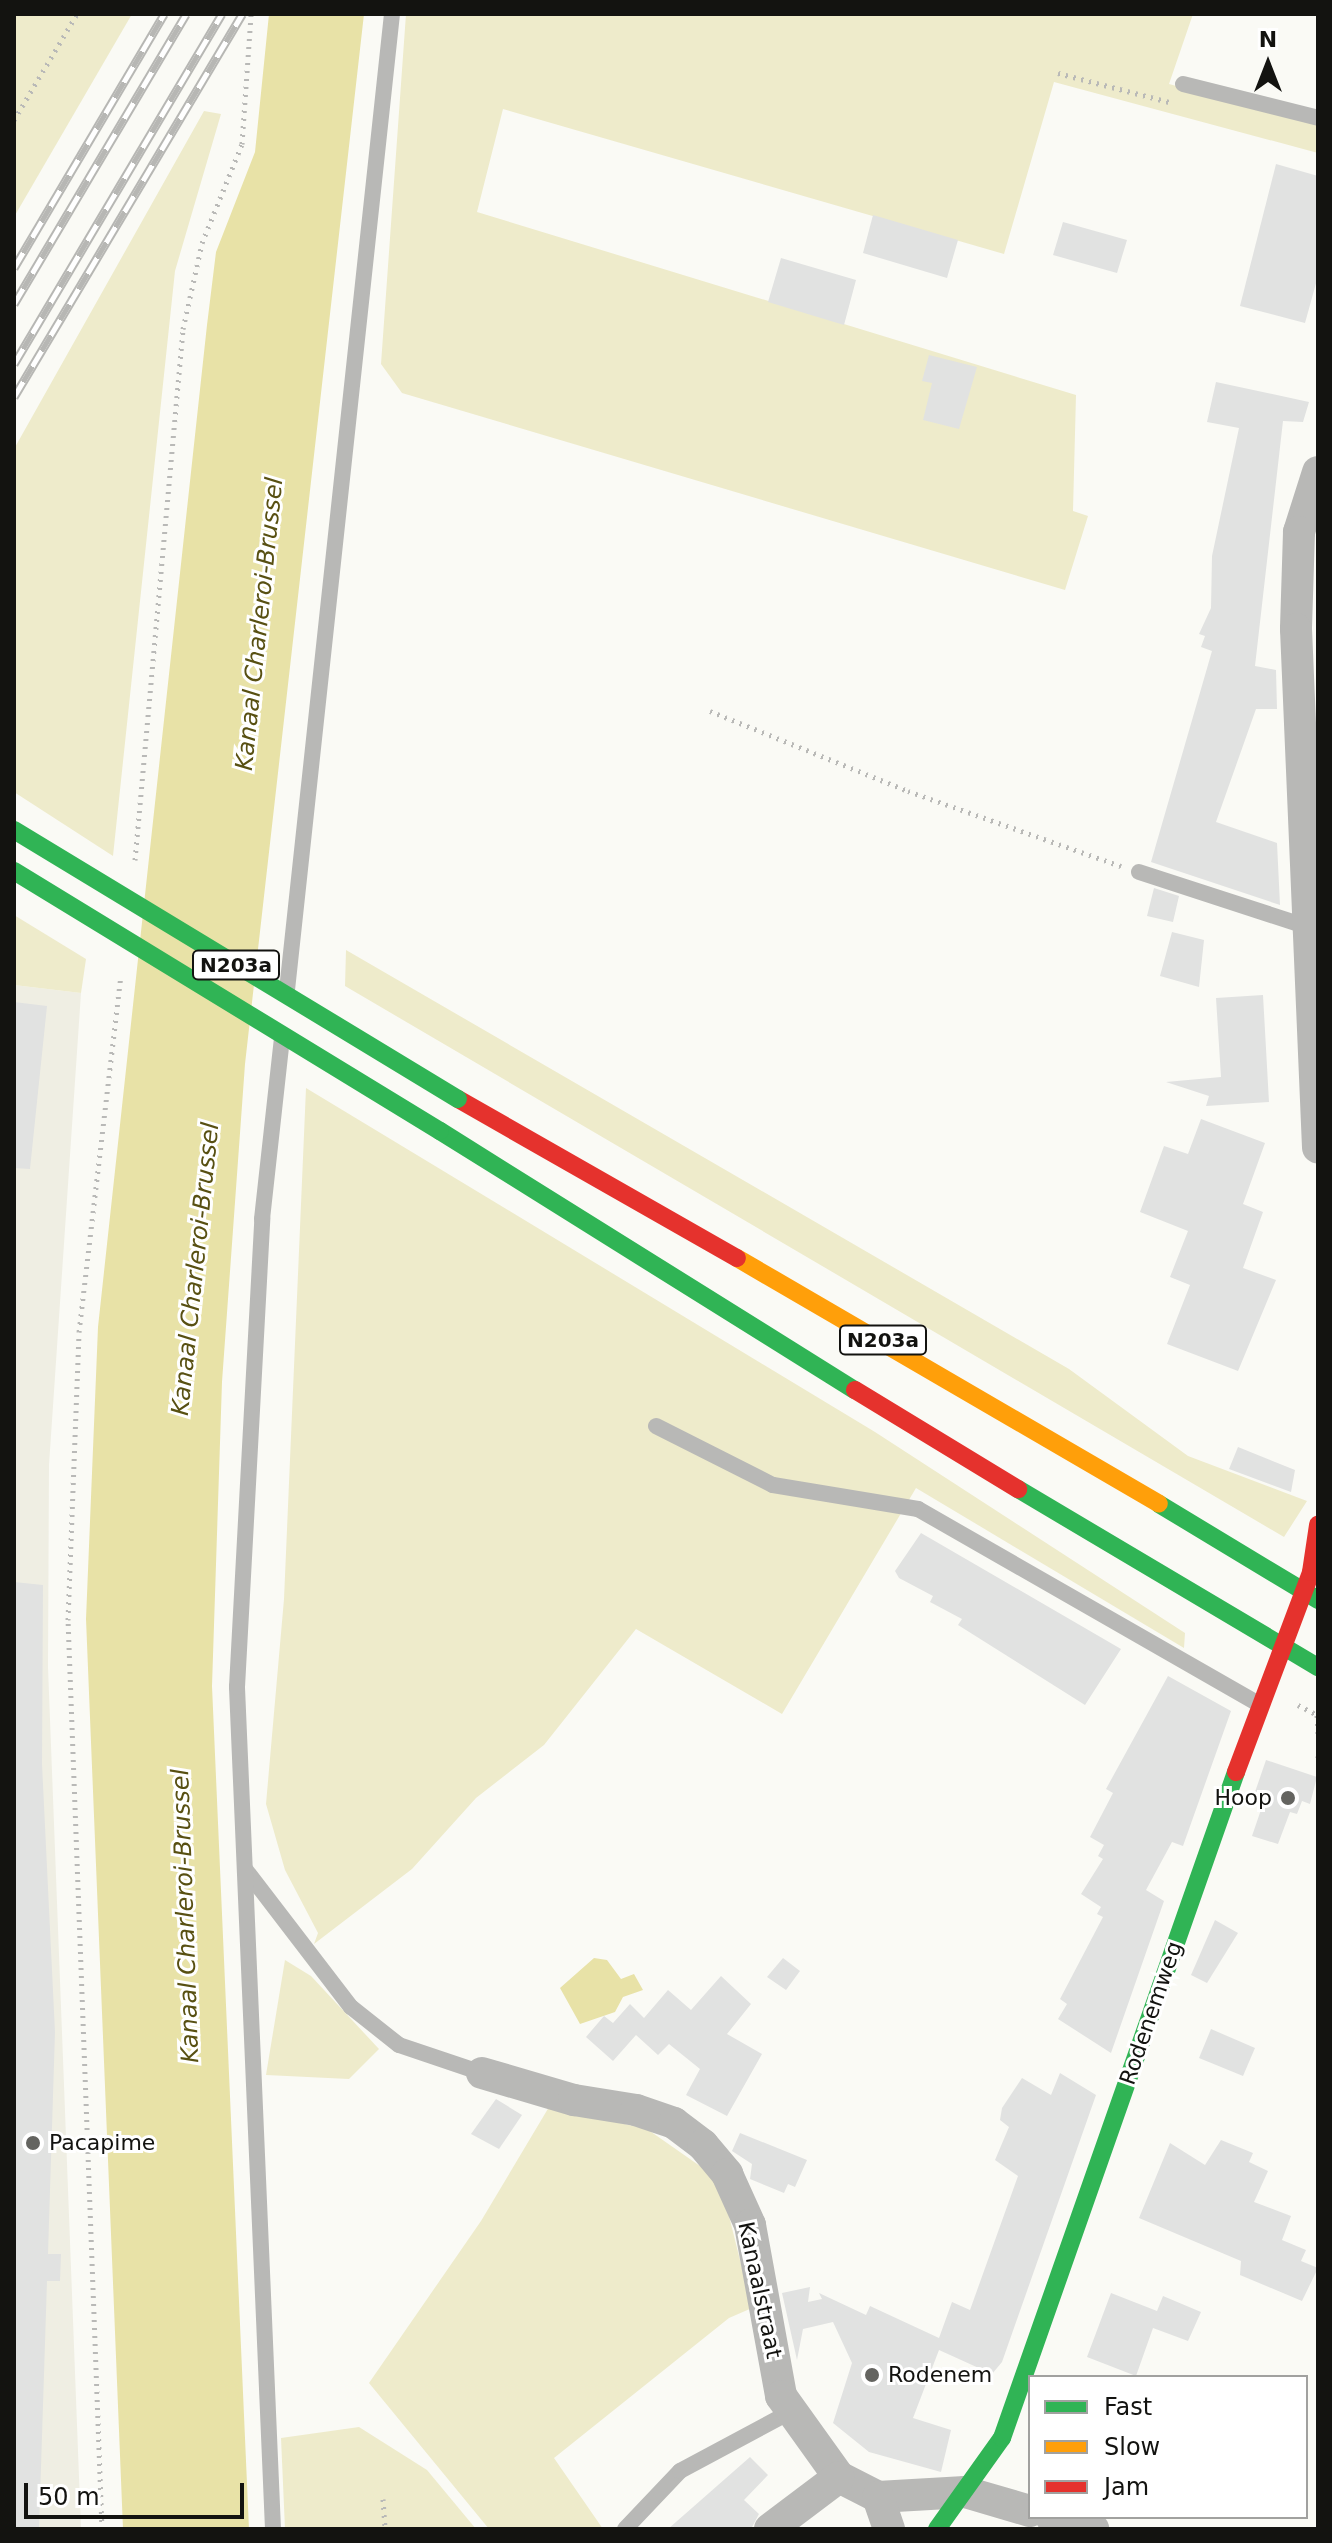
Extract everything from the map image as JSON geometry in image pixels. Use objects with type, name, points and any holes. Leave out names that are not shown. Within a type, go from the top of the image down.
[{"type":"main road","name":"N203a","points":[[14,830],[458,1099],[949,1378],[1310,1596]]},
{"type":"main road","name":"N203a","points":[[14,871],[440,1131],[897,1417],[1282,1642],[1318,1667]]},
{"type":"main road","name":"Rodenemweg","points":[[937,2529],[1002,2438],[1259,1704],[1282,1642],[1310,1596],[1318,1525]]},
{"type":"street","points":[[1318,472],[1299,532],[1296,629],[1305,926],[1314,1016],[1318,1148]]},
{"type":"street","name":"Kanaalstraat","points":[[482,2073],[574,2100],[636,2110],[674,2123],[703,2145],[727,2174],[750,2225],[781,2396],[839,2477],[878,2497]]},
{"type":"street","points":[[770,2529],[839,2477]]},
{"type":"street","points":[[889,2529],[878,2497],[965,2492],[1028,2510]]},
{"type":"street","points":[[1058,2519],[1093,2529]]},
{"type":"lane","points":[[273,2529],[237,1687],[262,1219],[373,238],[392,14]]},
{"type":"lane","points":[[1183,84],[1318,118]]},
{"type":"lane","points":[[1139,872],[1305,926]]},
{"type":"lane","points":[[656,1426],[773,1485],[918,1509],[1259,1704]]},
{"type":"lane","points":[[245,1869],[351,2007],[399,2045],[482,2073]]},
{"type":"lane","points":[[625,2529],[680,2471],[792,2411]]},
{"type":"path","points":[[14,120],[77,14]]},
{"type":"path","points":[[134,869],[183,329],[202,243],[242,144],[251,14]]},
{"type":"path","points":[[710,711],[908,791],[1139,872]]},
{"type":"path","points":[[102,2529],[68,1620],[79,1332],[123,962]]},
{"type":"path","points":[[1318,1714],[1318,1736]]},
{"type":"path","points":[[383,2499],[385,2529]]},
{"type":"shaded area","points":[[14,14],[132,14],[14,217]]},
{"type":"shaded area","points":[[406,14],[1193,14],[1169,84],[1318,124],[1318,153],[1054,82],[1004,254],[503,109],[477,212],[1076,395],[1073,511],[1088,516],[1065,590],[402,393],[381,364]]},
{"type":"shaded area","points":[[204,111],[221,114],[175,271],[113,856],[14,792],[14,449]]},
{"type":"shaded area","points":[[14,915],[86,959],[81,993],[14,985]]},
{"type":"shaded area","points":[[346,950],[1069,1369],[1188,1456],[1307,1501],[1284,1537],[345,986]]},
{"type":"shaded area","points":[[14,985],[81,993],[49,1465],[48,1667],[81,2529],[14,2529]]},
{"type":"shaded area","points":[[306,1088],[875,1432],[1185,1633],[1184,1648],[916,1488],[782,1714],[636,1629],[544,1745],[476,1798],[412,1869],[314,1944],[318,1933],[285,1870],[266,1804],[284,1599]]},
{"type":"shaded area","points":[[285,1960],[311,1976],[379,2049],[349,2079],[266,2075]]},
{"type":"shaded area","points":[[549,2107],[647,2129],[720,2180],[752,2308],[729,2318],[554,2458],[603,2529],[489,2529],[369,2383],[481,2221]]},
{"type":"shaded area","points":[[359,2427],[427,2470],[476,2529],[285,2529],[281,2438]]},
{"type":"water","name":"Kanaal Charleroi-Brussel","points":[[269,14],[364,14],[245,1064],[222,1382],[212,1686],[249,2529],[123,2529],[86,1619],[98,1327],[216,252],[255,152]]},
{"type":"water","points":[[594,1958],[607,1960],[621,1979],[634,1974],[643,1990],[623,1997],[615,2012],[580,2024],[560,1988]]},
{"type":"building","points":[[1276,164],[1318,176],[1318,276],[1305,323],[1240,306]]},
{"type":"building","points":[[873,215],[958,240],[947,278],[863,253]]},
{"type":"building","points":[[1063,222],[1127,240],[1117,273],[1053,255]]},
{"type":"building","points":[[781,258],[856,280],[844,325],[768,302]]},
{"type":"building","points":[[929,355],[977,367],[959,429],[923,420],[932,383],[922,381]]},
{"type":"building","points":[[1216,382],[1309,402],[1303,422],[1283,421],[1255,666],[1276,670],[1277,709],[1256,709],[1216,822],[1277,843],[1280,905],[1151,862],[1212,651],[1201,647],[1205,636],[1199,634],[1211,608],[1212,556],[1239,428],[1207,422]]},
{"type":"building","points":[[1154,888],[1179,896],[1173,922],[1147,916]]},
{"type":"building","points":[[1172,932],[1204,940],[1199,987],[1160,976]]},
{"type":"building","points":[[1263,995],[1269,1102],[1206,1106],[1209,1096],[1166,1082],[1221,1077],[1216,998]]},
{"type":"building","points":[[14,1002],[47,1006],[30,1169],[14,1168]]},
{"type":"building","points":[[1201,1119],[1265,1143],[1243,1204],[1263,1212],[1243,1268],[1276,1280],[1238,1371],[1167,1344],[1190,1285],[1170,1277],[1188,1231],[1140,1212],[1164,1146],[1188,1154]]},
{"type":"building","points":[[1238,1447],[1295,1470],[1291,1492],[1229,1469]]},
{"type":"building","points":[[921,1533],[1121,1649],[1085,1705],[958,1625],[962,1619],[930,1602],[933,1596],[899,1578],[895,1571]]},
{"type":"building","name":"Pacapime","points":[[14,1582],[43,1585],[42,1764],[55,2032],[48,2254],[61,2254],[60,2281],[47,2281],[39,2529],[14,2529]]},
{"type":"building","points":[[1168,1676],[1231,1711],[1183,1846],[1172,1842],[1146,1890],[1164,1901],[1111,2053],[1058,2019],[1067,2004],[1060,1999],[1103,1917],[1097,1914],[1101,1907],[1081,1894],[1103,1859],[1098,1856],[1104,1845],[1090,1837],[1113,1793],[1106,1789]]},
{"type":"building","name":"Hoop","points":[[1266,1760],[1317,1777],[1310,1804],[1302,1801],[1297,1814],[1290,1812],[1278,1844],[1252,1836],[1266,1795],[1255,1792]]},
{"type":"building","points":[[1215,1920],[1238,1933],[1207,1983],[1191,1975]]},
{"type":"building","points":[[783,1958],[800,1971],[786,1990],[767,1977]]},
{"type":"building","points":[[721,1976],[751,2004],[727,2034],[762,2054],[727,2116],[686,2095],[700,2069],[669,2044],[658,2055],[636,2035],[613,2061],[586,2037],[604,2016],[613,2023],[630,2004],[644,2018],[668,1990],[691,2010]]},
{"type":"building","points":[[1211,2029],[1255,2048],[1243,2076],[1199,2058]]},
{"type":"building","points":[[1060,2073],[1096,2095],[1002,2362],[992,2374],[939,2350],[913,2418],[951,2430],[941,2472],[869,2452],[833,2423],[852,2363],[833,2322],[803,2329],[797,2360],[782,2293],[810,2287],[808,2302],[822,2299],[819,2293],[866,2315],[870,2306],[939,2338],[952,2302],[970,2310],[1018,2176],[995,2160],[1009,2127],[1000,2120],[1002,2108],[1022,2078],[1051,2095]]},
{"type":"building","points":[[496,2099],[522,2115],[499,2149],[471,2134]]},
{"type":"building","points":[[740,2133],[807,2160],[795,2187],[788,2184],[784,2193],[750,2179],[752,2164],[732,2151]]},
{"type":"building","points":[[1221,2140],[1253,2153],[1249,2162],[1268,2171],[1254,2202],[1291,2216],[1282,2240],[1306,2250],[1301,2261],[1318,2268],[1302,2301],[1240,2275],[1241,2261],[1139,2218],[1170,2143],[1205,2165]]},
{"type":"building","points":[[1111,2293],[1157,2311],[1163,2296],[1201,2312],[1188,2341],[1153,2328],[1136,2375],[1087,2357]]},
{"type":"building","points":[[750,2457],[768,2475],[744,2500],[759,2514],[751,2529],[668,2529]]},
{"type":"railway","points":[[14,268],[164,14]]},
{"type":"railway","points":[[14,304],[186,14]]},
{"type":"railway","points":[[14,364],[222,14]]},
{"type":"railway","points":[[14,397],[242,14]]},
{"type":"traffic: fast","points":[[14,830],[458,1099]]},
{"type":"traffic: fast","points":[[14,871],[440,1131]]},
{"type":"traffic: fast","points":[[440,1131],[855,1390]]},
{"type":"traffic: fast","points":[[1018,1489],[1318,1667]]},
{"type":"traffic: fast","points":[[1159,1504],[1318,1600]]},
{"type":"traffic: fast","points":[[937,2529],[1002,2438],[1236,1772]]},
{"type":"traffic: slow","points":[[737,1258],[1159,1504]]},
{"type":"traffic: jam","points":[[458,1099],[737,1258]]},
{"type":"traffic: jam","points":[[855,1390],[1018,1489]]},
{"type":"traffic: jam","points":[[1236,1772],[1311,1572],[1318,1525]]},
{"type":"place","name":"Hoop","points":[[1288,1798]]},
{"type":"place","name":"Pacapime","points":[[33,2143]]},
{"type":"place","name":"Rodenem","points":[[872,2375]]}]
